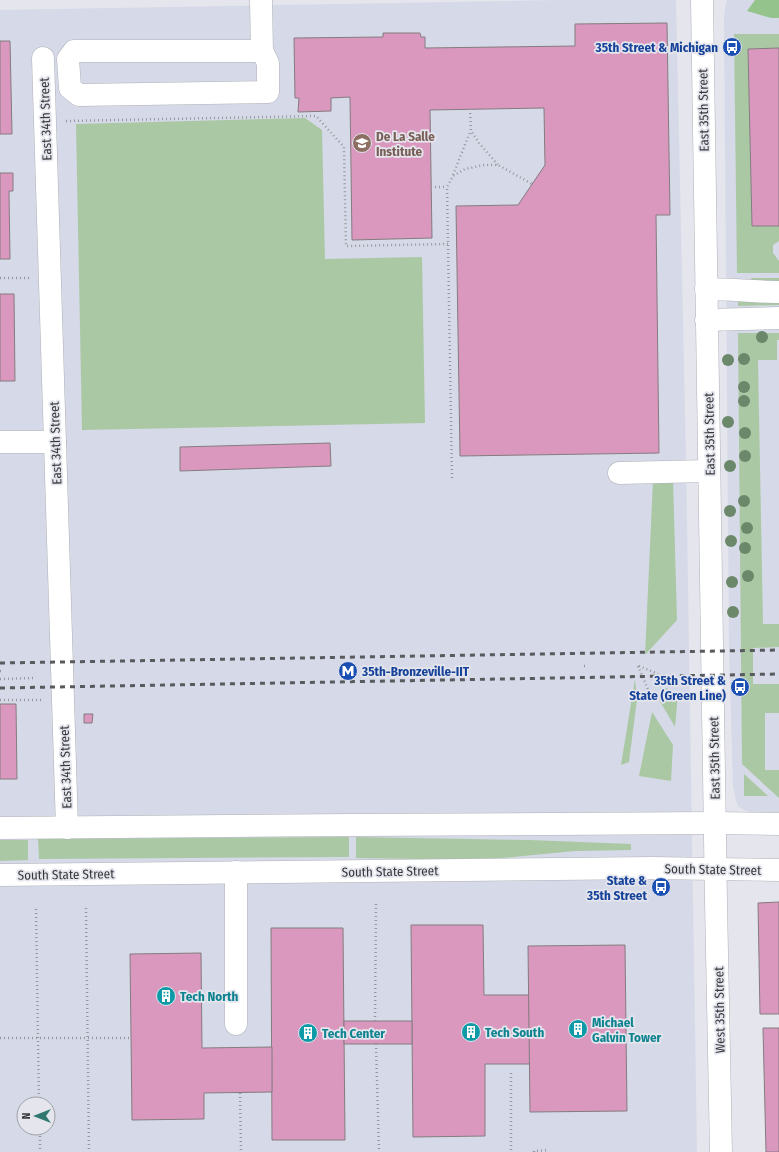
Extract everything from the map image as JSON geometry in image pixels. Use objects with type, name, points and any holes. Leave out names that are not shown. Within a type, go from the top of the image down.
[{"type":"main road","points":[[261,0],[262,51],[268,63],[268,92],[78,95],[70,88],[68,59],[74,51],[262,51]]},
{"type":"main road","name":"East 35th Street","points":[[702,0],[716,869]]},
{"type":"main road","name":"East 34th Street","points":[[43,58],[67,828]]},
{"type":"main road","points":[[706,289],[779,292]]},
{"type":"main road","points":[[706,320],[779,318]]},
{"type":"main road","points":[[0,442],[55,442]]},
{"type":"main road","points":[[619,473],[709,471]]},
{"type":"main road","points":[[0,828],[715,823],[779,824]]},
{"type":"main road","name":"South State Street","points":[[0,874],[652,868],[779,870]]},
{"type":"main road","name":"West 35th Street","points":[[716,869],[721,1152]]},
{"type":"main road","points":[[236,872],[236,1024]]},
{"type":"path","points":[[452,478],[447,187],[471,131],[470,109]]},
{"type":"path","points":[[63,121],[316,116],[344,147],[346,246],[448,244]]},
{"type":"path","points":[[471,131],[478,143],[498,165],[532,184]]},
{"type":"path","points":[[453,176],[465,169],[484,165],[498,165]]},
{"type":"path","points":[[431,187],[447,187]]},
{"type":"path","points":[[0,278],[50,277]]},
{"type":"path","points":[[650,694],[638,666],[658,674]]},
{"type":"path","points":[[0,679],[33,678]]},
{"type":"path","points":[[0,700],[63,699]]},
{"type":"path","points":[[375,1021],[376,904]]},
{"type":"path","points":[[86,908],[89,1152]]},
{"type":"path","points":[[36,909],[39,1096]]},
{"type":"path","points":[[0,1038],[131,1038]]},
{"type":"path","points":[[376,1044],[379,1152]]},
{"type":"path","points":[[511,1072],[511,1152]]},
{"type":"path","points":[[240,1093],[241,1152]]},
{"type":"path","points":[[40,1136],[40,1152]]},
{"type":"path","points":[[534,1152],[548,1150]]},
{"type":"shaded area","points":[[559,0],[676,0],[686,460],[697,1152],[0,1152],[0,10]]},
{"type":"shaded area","points":[[727,0],[779,0],[779,812],[749,812],[744,810],[739,807],[736,801],[733,786],[729,648],[724,18]]},
{"type":"green space","points":[[755,0],[779,0],[779,18],[771,18],[747,11]]},
{"type":"green space","points":[[734,34],[779,34],[779,48],[748,49],[752,226],[779,226],[779,241],[773,245],[773,253],[779,261],[779,273],[737,273]]},
{"type":"green space","points":[[305,118],[322,130],[325,259],[422,257],[425,423],[82,430],[76,124]]},
{"type":"green space","points":[[751,278],[779,278],[779,285],[752,285]]},
{"type":"green space","points":[[738,298],[779,300],[779,305],[738,306]]},
{"type":"green space","points":[[738,333],[779,333],[779,340],[777,340],[777,360],[758,360],[763,624],[779,624],[779,647],[753,648],[753,684],[779,684],[779,713],[765,713],[765,770],[779,770],[779,798],[742,764]]},
{"type":"green space","points":[[673,479],[677,620],[645,655],[653,480]]},
{"type":"green space","points":[[635,679],[637,699],[629,762],[621,765]]},
{"type":"green space","points":[[661,688],[666,688],[678,694],[675,727],[658,698]]},
{"type":"green space","points":[[652,712],[673,745],[671,781],[639,776]]},
{"type":"green space","points":[[744,774],[768,796],[744,796]]},
{"type":"green space","points":[[349,837],[349,857],[39,859],[38,839]]},
{"type":"green space","points":[[356,837],[529,840],[631,844],[631,850],[575,851],[481,860],[356,858]]},
{"type":"green space","points":[[0,840],[28,840],[28,860],[0,861]]},
{"type":"building","points":[[667,23],[670,215],[656,215],[659,453],[460,456],[456,206],[518,205],[545,165],[544,108],[430,110],[432,238],[352,240],[350,97],[331,98],[331,111],[298,112],[299,98],[295,98],[294,38],[383,37],[383,33],[420,33],[421,37],[425,37],[425,48],[575,46],[575,24]]},
{"type":"building","points":[[0,41],[10,41],[12,134],[0,134]]},
{"type":"building","points":[[779,48],[779,226],[752,226],[748,49]]},
{"type":"building","points":[[0,173],[13,173],[13,191],[9,191],[10,259],[0,259]]},
{"type":"building","points":[[0,294],[14,294],[15,381],[0,381]]},
{"type":"building","points":[[330,443],[331,466],[180,471],[180,447]]},
{"type":"building","points":[[0,704],[16,704],[17,779],[0,779]]},
{"type":"building","points":[[84,714],[93,714],[92,723],[84,723]]},
{"type":"building","points":[[779,902],[779,1014],[760,1014],[758,903]]},
{"type":"building","name":"Tech South","points":[[411,925],[483,925],[484,995],[529,995],[530,1064],[485,1064],[485,1136],[413,1137]]},
{"type":"building","name":"Tech Center","points":[[271,928],[343,928],[345,1140],[272,1140]]},
{"type":"building","name":"Michael Galvin Tower","points":[[625,945],[627,1111],[530,1112],[528,946]]},
{"type":"building","name":"Tech North","points":[[201,953],[202,1048],[272,1047],[272,1092],[204,1093],[204,1119],[132,1120],[130,954]]},
{"type":"building","points":[[344,1021],[412,1021],[412,1044],[344,1044]]},
{"type":"building","points":[[763,1028],[779,1028],[779,1152],[766,1152]]},
{"type":"railway","points":[[0,663],[779,650]]},
{"type":"railway","points":[[0,688],[779,674]]},
{"type":"place","name":"35th Street & Michigan","points":[[732,47]]},
{"type":"place","name":"De La Salle Institute","points":[[362,143]]},
{"type":"place","name":"35th-Bronzeville-IIT","points":[[348,671]]},
{"type":"place","name":"35th Street & State (Green Line)","points":[[740,687]]},
{"type":"place","name":"State & 35th Street","points":[[661,887]]},
{"type":"place","name":"Tech North","points":[[166,996]]},
{"type":"place","name":"Michael Galvin Tower","points":[[578,1029]]},
{"type":"place","name":"Tech South","points":[[471,1032]]},
{"type":"place","name":"Tech Center","points":[[308,1033]]}]
